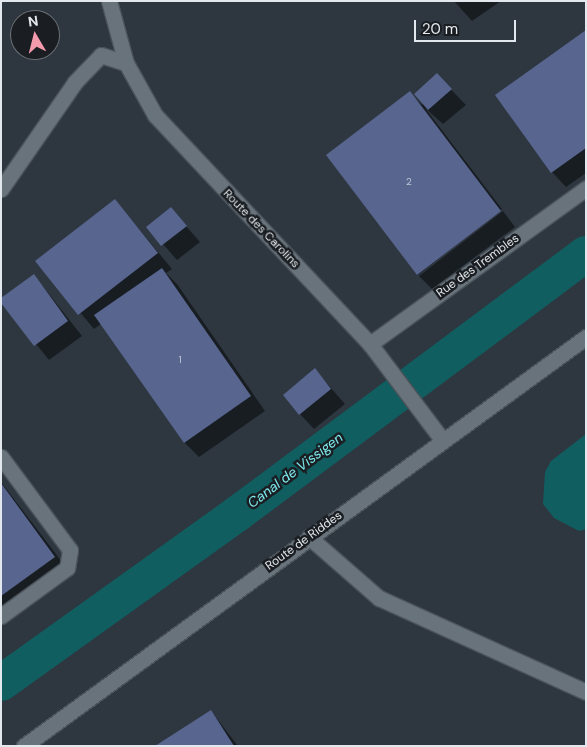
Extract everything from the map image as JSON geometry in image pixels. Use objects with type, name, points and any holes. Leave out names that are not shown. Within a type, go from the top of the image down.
[{"type":"street","name":"Route des Carolins","points":[[109,1],[126,63],[154,115],[370,344],[443,441]]},
{"type":"street","points":[[1,189],[75,82],[101,55],[126,63]]},
{"type":"street","name":"Rue des Trembles","points":[[370,344],[586,188]]},
{"type":"street","name":"Route de Riddes","points":[[24,746],[586,337]]},
{"type":"street","points":[[1,457],[70,550],[67,568],[1,616]]},
{"type":"street","points":[[309,537],[379,598],[586,692]]},
{"type":"shaded area","points":[[586,434],[586,529],[579,531],[554,518],[543,504],[545,472],[551,461]]},
{"type":"building","points":[[586,30],[586,148],[551,173],[495,95]]},
{"type":"building","points":[[437,73],[452,89],[428,110],[414,94]]},
{"type":"building","points":[[410,91],[501,211],[417,275],[326,155]]},
{"type":"building","points":[[115,199],[158,253],[78,315],[35,261]]},
{"type":"building","points":[[171,207],[187,226],[161,246],[146,227]]},
{"type":"building","points":[[162,268],[251,396],[184,443],[94,315]]},
{"type":"building","points":[[34,274],[68,321],[34,346],[1,303],[1,298]]},
{"type":"building","points":[[315,368],[331,389],[299,415],[283,395]]},
{"type":"building","points":[[1,483],[55,557],[1,596]]},
{"type":"building","points":[[211,710],[234,746],[155,746]]},
{"type":"waterway","name":"Canal de Vissigen","points":[[1,683],[237,514],[586,254]]}]
